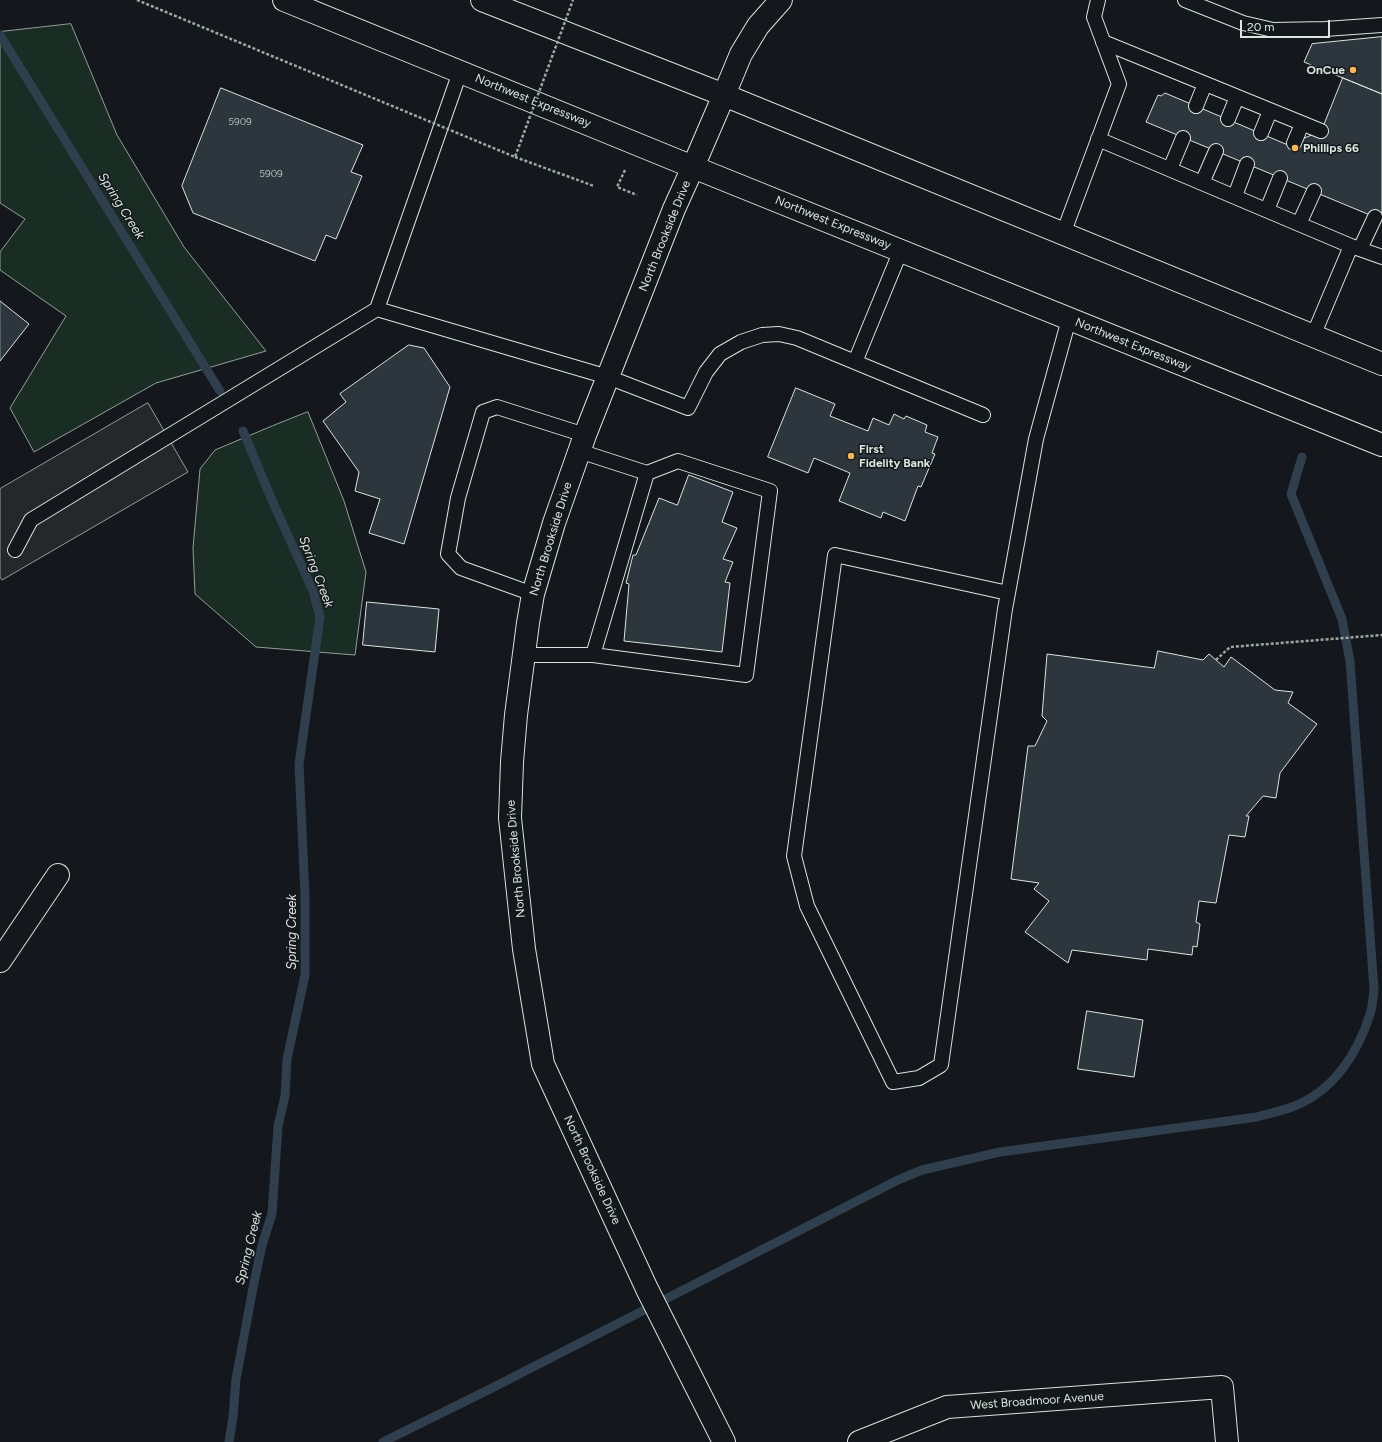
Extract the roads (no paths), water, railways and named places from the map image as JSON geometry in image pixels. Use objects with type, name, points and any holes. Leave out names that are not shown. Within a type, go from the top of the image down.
[{"type":"main road","name":"Northwest Expressway","points":[[284,0],[1382,445]]},
{"type":"main road","points":[[482,0],[724,95],[1382,364]]},
{"type":"main road","name":"North Brookside Drive","points":[[724,1442],[647,1290],[543,1064],[524,949],[510,818],[512,754],[523,655],[533,594],[554,523],[582,443],[674,209],[741,54],[758,26],[781,0]]},
{"type":"main road","points":[[0,961],[58,875]]},
{"type":"main road","name":"West Broadmoor Avenue","points":[[859,1442],[947,1407],[1222,1387],[1227,1442]]},
{"type":"lane","points":[[1063,234],[1118,84],[1094,17],[1098,0]]},
{"type":"lane","points":[[1185,0],[1243,23],[1273,30],[1325,29],[1382,25]]},
{"type":"lane","points":[[1103,42],[1321,131]]},
{"type":"lane","points":[[15,550],[31,520],[377,309],[460,72]]},
{"type":"lane","points":[[1196,106],[1205,84]]},
{"type":"lane","points":[[1228,119],[1237,97]]},
{"type":"lane","points":[[1260,133],[1270,111]]},
{"type":"lane","points":[[1294,143],[1302,124]]},
{"type":"lane","points":[[1170,169],[1183,138]]},
{"type":"lane","points":[[1098,139],[1356,248],[1382,257]]},
{"type":"lane","points":[[1202,183],[1216,151]]},
{"type":"lane","points":[[1235,196],[1247,164]]},
{"type":"lane","points":[[1267,210],[1280,178]]},
{"type":"lane","points":[[1299,224],[1314,192]]},
{"type":"lane","points":[[1314,336],[1356,248],[1374,217]]},
{"type":"lane","points":[[855,362],[901,250]]},
{"type":"lane","points":[[377,309],[608,377],[688,408],[706,372],[720,354],[741,342],[762,336],[780,334],[797,338],[983,415]]},
{"type":"lane","points":[[1008,593],[835,555],[794,856],[808,906],[893,1082],[919,1078],[941,1065],[1008,593],[1036,439],[1069,319]]},
{"type":"lane","points":[[523,655],[593,655],[746,675],[770,491],[678,460],[647,473],[497,406],[483,412],[458,498],[448,554],[460,568],[533,594]]},
{"type":"lane","points":[[593,655],[647,473]]},
{"type":"waterway","name":"Spring Creek","points":[[0,35],[220,391]]},
{"type":"waterway","name":"Spring Creek","points":[[229,1442],[233,1417],[236,1379],[253,1288],[262,1245],[272,1214],[278,1126],[285,1096],[287,1059],[305,975],[305,895],[299,764],[320,617],[313,591],[271,498],[243,431]]},
{"type":"waterway","points":[[383,1442],[494,1387],[898,1180],[922,1170],[1000,1152],[1257,1117],[1292,1107],[1307,1100],[1320,1092],[1332,1081],[1342,1070],[1359,1043],[1371,1011],[1374,989],[1350,661],[1342,619],[1291,494],[1302,457]]},
{"type":"place","name":"OnCue","points":[[1353,70]]},
{"type":"place","name":"Phillips 66","points":[[1295,148]]},
{"type":"place","name":"First Fidelity Bank","points":[[851,456]]}]
